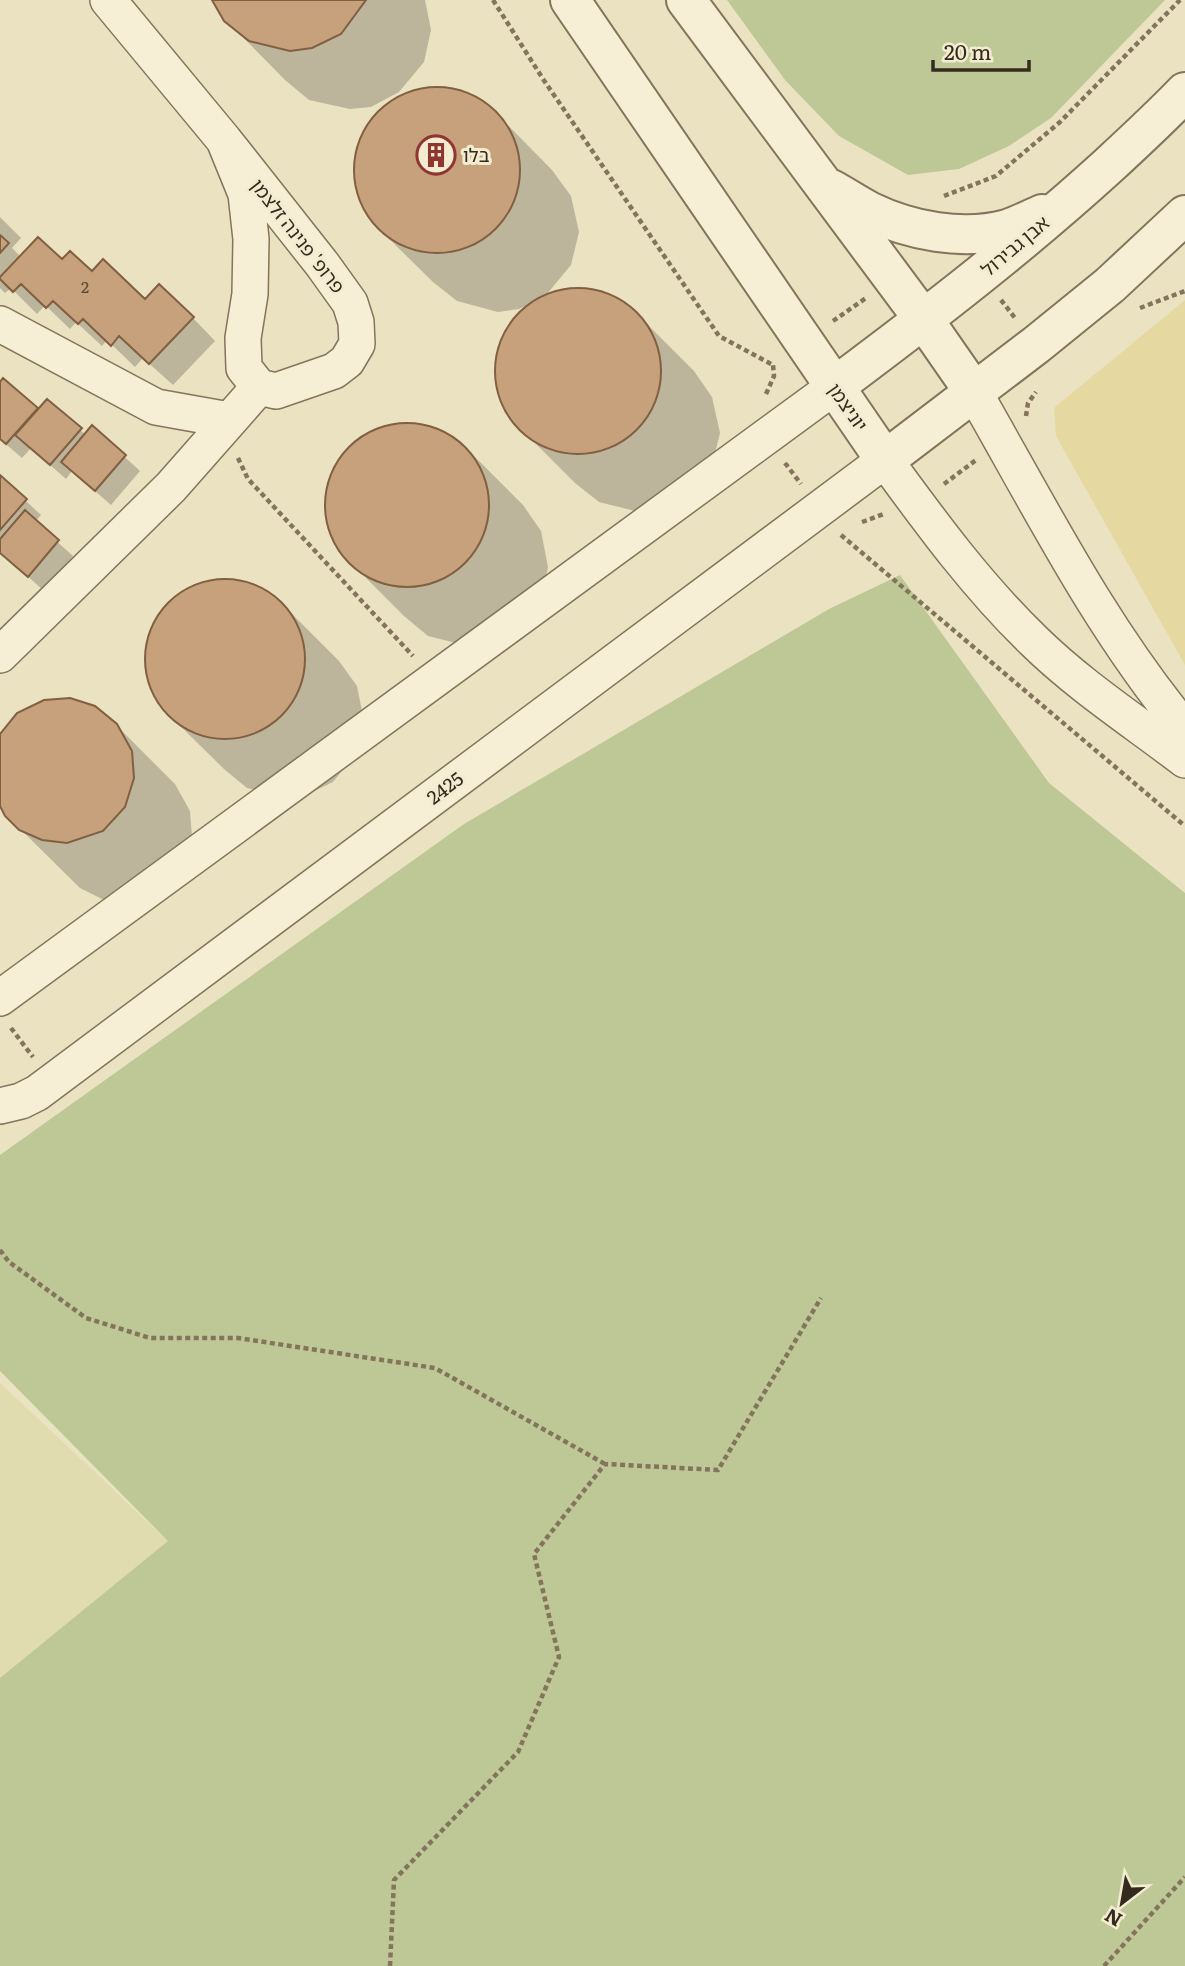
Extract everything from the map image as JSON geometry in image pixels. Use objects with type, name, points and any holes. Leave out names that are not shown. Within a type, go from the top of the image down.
[{"type":"street","name":"פרופ' פנינה זלצמן","points":[[108,0],[224,140],[350,303],[356,322],[357,344],[347,360],[334,371],[276,391],[259,387],[244,368],[243,338],[250,295],[251,239],[246,194],[224,140]]},
{"type":"street","name":"יוניצמן","points":[[570,0],[834,387],[941,538],[985,592],[1035,642],[1085,685],[1185,760]]},
{"type":"street","points":[[686,0],[924,320],[974,392],[1104,619],[1155,693],[1185,729]]},
{"type":"street","name":"אבן גבירול","points":[[834,387],[924,320],[1064,206],[1167,112],[1185,92]]},
{"type":"street","points":[[820,182],[871,212],[906,225],[950,234],[1006,229],[1064,206]]},
{"type":"street","points":[[885,460],[1110,285],[1185,215]]},
{"type":"street","points":[[0,324],[156,407],[226,424]]},
{"type":"street","points":[[0,654],[171,487],[259,387]]},
{"type":"street","points":[[0,998],[834,387]]},
{"type":"street","name":"2425","points":[[0,1106],[37,1093],[827,520],[885,460]]},
{"type":"path","points":[[493,0],[543,79],[719,336],[772,365],[892,279]]},
{"type":"path","points":[[941,198],[996,176],[1060,122],[1180,0]]},
{"type":"path","points":[[1128,312],[1185,291]]},
{"type":"path","points":[[226,424],[248,479],[435,679]]},
{"type":"path","points":[[765,436],[827,520],[1185,826]]},
{"type":"path","points":[[0,1250],[9,1262],[86,1318],[150,1338],[238,1338],[435,1368],[605,1464],[718,1470],[821,1298]]},
{"type":"path","points":[[390,1966],[394,1880],[518,1752],[554,1669],[559,1657],[534,1554],[605,1464]]},
{"type":"path","points":[[1104,1966],[1184,1881]]},
{"type":"shaded area","points":[[0,1383],[168,1541],[0,1684]]},
{"type":"green space","points":[[727,0],[1165,0],[1051,118],[1009,146],[959,169],[908,175],[839,136],[785,80]]},
{"type":"green space","points":[[900,575],[1049,783],[1185,893],[1185,1966],[0,1966],[0,1678],[168,1541],[0,1371],[0,1155],[464,824],[829,609]]},
{"type":"sand","points":[[1185,300],[1185,665],[1056,436],[1054,408]]},
{"type":"building","points":[[212,0],[366,0],[341,34],[312,48],[290,51],[249,41],[224,21]]},
{"type":"building","name":"בלו","points":[[437,87],[469,94],[483,101],[495,112],[506,124],[513,138],[520,170],[513,202],[506,216],[495,228],[483,239],[469,246],[437,253],[405,246],[391,239],[379,228],[368,216],[361,202],[354,170],[361,138],[368,124],[379,112],[391,101],[405,94]]},
{"type":"building","points":[[0,235],[9,243],[0,253]]},
{"type":"building","points":[[38,237],[62,259],[70,251],[92,271],[103,259],[145,299],[159,284],[194,317],[149,364],[119,336],[111,346],[83,319],[78,324],[53,301],[46,308],[21,284],[13,292],[0,279]]},
{"type":"building","points":[[578,288],[610,295],[624,302],[636,313],[647,325],[654,339],[661,371],[654,403],[647,417],[636,429],[624,440],[610,447],[578,454],[546,447],[532,440],[520,429],[509,417],[502,403],[495,371],[502,339],[509,325],[520,313],[532,302],[546,295]]},
{"type":"building","points":[[3,378],[38,408],[6,444],[0,439],[0,382]]},
{"type":"building","points":[[47,399],[82,428],[50,465],[15,435]]},
{"type":"building","points":[[407,423],[438,429],[465,447],[483,474],[489,505],[483,536],[465,563],[438,581],[407,587],[376,581],[349,563],[331,536],[325,505],[331,474],[349,447],[376,429]]},
{"type":"building","points":[[92,425],[126,455],[95,491],[61,462]]},
{"type":"building","points":[[0,475],[27,499],[0,530]]},
{"type":"building","points":[[25,510],[59,540],[28,577],[0,553],[0,539]]},
{"type":"building","points":[[225,579],[256,585],[282,602],[299,628],[305,659],[299,690],[282,716],[256,733],[225,739],[194,733],[168,716],[151,690],[145,659],[151,628],[168,602],[194,585]]},
{"type":"building","points":[[70,698],[95,706],[117,724],[132,751],[134,778],[125,807],[103,831],[67,843],[42,840],[19,830],[5,816],[0,806],[0,734],[17,713],[44,700]]},
{"type":"place","name":"בלו","points":[[436,155]]}]
